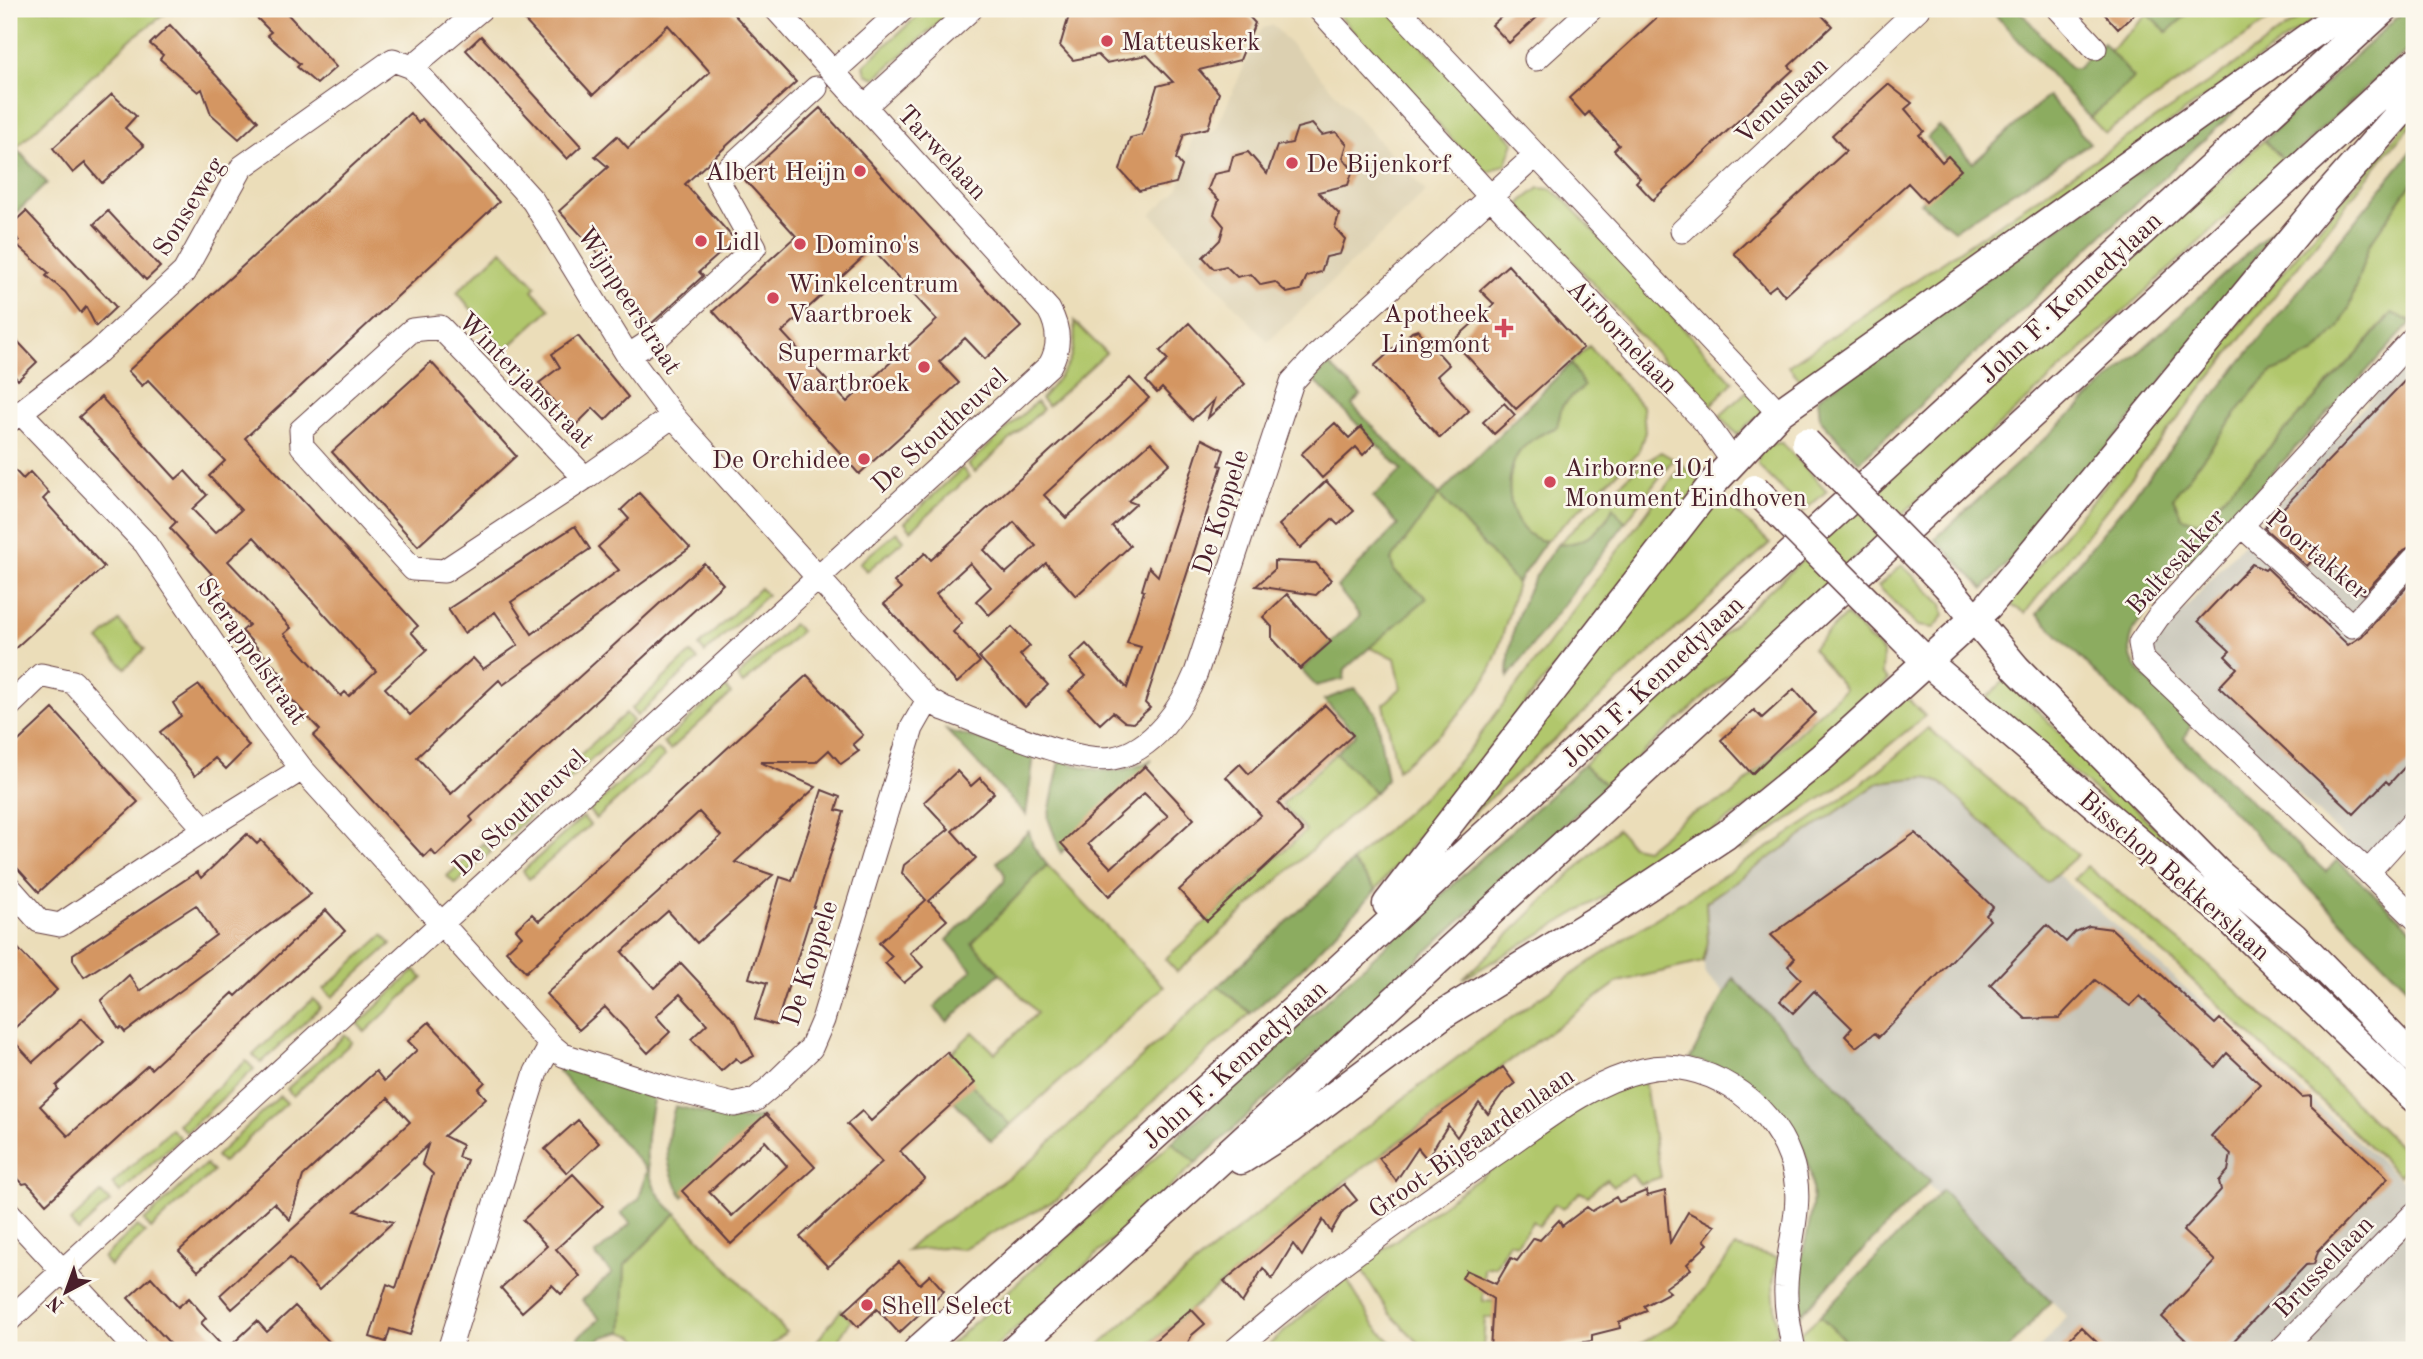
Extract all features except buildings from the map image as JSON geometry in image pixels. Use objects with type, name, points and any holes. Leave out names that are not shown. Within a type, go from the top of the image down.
[{"type":"main road","points":[[1316,990],[1422,863],[1732,460],[1779,413],[2348,9]]},
{"type":"main road","name":"John F. Kennedylaan","points":[[918,1350],[1316,990],[2384,9]]},
{"type":"main road","points":[[1014,1350],[2414,63]]},
{"type":"main road","points":[[1182,1196],[1290,1129],[1445,1013],[1608,913],[1726,835],[1822,757],[1974,619],[2325,198],[2414,97]]},
{"type":"main road","points":[[1779,413],[1948,587],[1974,619]]},
{"type":"main road","name":"Airbornelaan","points":[[1732,460],[1755,489],[1927,662]]},
{"type":"main road","name":"Bisschop Bekkerslaan","points":[[1974,619],[2016,668],[2218,873],[2294,937],[2414,1059]]},
{"type":"main road","name":"Bisschop Bekkerslaan","points":[[1927,662],[2226,916],[2414,1098]]},
{"type":"street","name":"Sonseweg","points":[[15,417],[98,352],[184,272],[242,167],[481,9]]},
{"type":"street","name":"Tarwelaan","points":[[776,9],[1049,310],[1058,340]]},
{"type":"street","points":[[833,72],[903,9]]},
{"type":"street","points":[[864,107],[971,9]]},
{"type":"street","name":"Airbornelaan","points":[[1319,9],[1490,196],[1705,422],[1732,460]]},
{"type":"street","points":[[1398,9],[1779,413]]},
{"type":"street","points":[[1536,59],[1591,9]]},
{"type":"street","name":"Venuslaan","points":[[1682,231],[1918,9]]},
{"type":"street","points":[[2059,9],[2095,48]]},
{"type":"street","name":"Wijnpeerstraat","points":[[402,63],[533,201],[628,356],[673,416],[818,576]]},
{"type":"street","points":[[628,356],[660,335],[755,247],[717,179],[816,88]]},
{"type":"street","name":"De Koppele","points":[[818,576],[928,700],[944,709],[1038,743],[1093,759],[1113,758],[1136,750],[1183,701],[1196,673],[1292,382],[1316,356],[1536,155]]},
{"type":"street","name":"Winterjanstraat","points":[[585,478],[440,327],[412,330],[301,430],[302,446],[413,569],[444,571],[585,478],[673,416]]},
{"type":"street","name":"Baltesakker","points":[[2368,872],[2143,660],[2139,652],[2140,643],[2158,617],[2414,337]]},
{"type":"street","name":"De Stoutheuvel","points":[[9,1320],[818,576],[1042,374],[1054,358],[1058,340]]},
{"type":"street","name":"Sterappelstraat","points":[[15,417],[145,543],[302,769],[440,923]]},
{"type":"street","name":"Poortakker","points":[[2243,527],[2352,626],[2414,559]]},
{"type":"street","points":[[9,706],[41,675],[73,682],[205,829]]},
{"type":"street","name":"De Koppele","points":[[440,923],[551,1045],[579,1060],[667,1088],[734,1105],[755,1100],[811,1048],[823,1020],[912,728],[928,700]]},
{"type":"street","points":[[9,887],[40,921],[60,925],[205,829],[302,769]]},
{"type":"street","points":[[2414,821],[2368,872],[2414,917]]},
{"type":"street","points":[[449,1350],[536,1072],[551,1045]]},
{"type":"street","name":"Groot-Bijgaardenlaan","points":[[1235,1350],[1443,1190],[1581,1095],[1644,1070],[1674,1068],[1709,1075],[1733,1087],[1765,1116],[1790,1157],[1799,1203],[1786,1287],[1794,1350]]},
{"type":"street","points":[[9,1213],[136,1350]]},
{"type":"street","name":"Brussellaan","points":[[2281,1350],[2412,1213]]},
{"type":"shaded area","name":"De Bijenkorf","points":[[1273,25],[1426,192],[1268,342],[1151,214],[1179,188],[1192,138],[1215,131],[1261,29]]},
{"type":"shaded area","points":[[2414,350],[2414,815],[2370,863],[2148,651]]},
{"type":"shaded area","points":[[1894,770],[1944,773],[2400,1179],[2414,1186],[2414,1350],[2038,1350],[2067,1316],[1705,974],[1696,906]]},
{"type":"green space","points":[[9,9],[172,9],[132,38],[16,148],[47,183],[9,220]]},
{"type":"green space","points":[[925,9],[955,9],[875,78],[866,74],[864,65]]},
{"type":"green space","points":[[1333,9],[1387,9],[1514,142],[1506,164],[1490,172],[1478,168]]},
{"type":"green space","points":[[1990,9],[2018,9],[2071,68],[2078,68],[2103,43],[2134,78],[2090,118]]},
{"type":"green space","points":[[2154,9],[2193,9],[2167,32],[2148,14]]},
{"type":"green space","points":[[2193,9],[2285,9],[2105,133],[2090,118],[2134,78],[2109,51],[2148,14],[2167,32]]},
{"type":"green space","points":[[2312,9],[2328,9],[1805,385],[1788,366],[2220,75]]},
{"type":"green space","points":[[2406,9],[2414,9],[2414,44],[2286,162],[2264,140]]},
{"type":"green space","points":[[2268,80],[1859,462],[1820,419],[1818,398]]},
{"type":"green space","points":[[2048,96],[2090,143],[1954,230],[1920,203],[1956,171],[1927,138],[1939,126],[1973,163]]},
{"type":"green space","points":[[2414,114],[2414,123],[2386,154],[2025,613],[2007,603]]},
{"type":"green space","points":[[2264,140],[2286,162],[1607,786],[1583,765],[1932,439]]},
{"type":"green space","points":[[16,148],[47,183],[9,220],[9,155]]},
{"type":"green space","points":[[2414,148],[2414,180],[2369,245],[2348,310],[2338,329],[2315,353],[2271,373],[2254,390],[2173,498],[2182,518],[2199,523],[2392,313],[2412,322],[2164,590],[2136,627],[2130,648],[2138,670],[2191,725],[2184,738],[2326,872],[2337,860],[2414,931],[2414,994],[2037,614]]},
{"type":"green space","points":[[2414,180],[2414,320],[2387,317],[2365,345],[2199,523],[2182,518],[2173,498],[2254,390],[2271,373],[2315,353],[2338,329],[2348,310],[2369,245]]},
{"type":"green space","points":[[1539,188],[1550,189],[1562,197],[1733,382],[1707,409],[1567,255],[1533,229],[1520,215],[1521,202]]},
{"type":"green space","points":[[2278,225],[2210,320],[2137,412],[1984,589],[1935,539]]},
{"type":"green space","points":[[502,250],[536,286],[532,290],[550,309],[505,350],[457,292]]},
{"type":"green space","points":[[1074,321],[1106,353],[1048,406],[1041,399],[1068,364],[1074,345]]},
{"type":"green space","points":[[1589,346],[1643,407],[1645,432],[1638,453],[1546,541],[1533,537],[1523,529],[1516,518],[1511,505],[1510,476],[1520,451],[1532,440],[1557,427],[1562,406],[1583,386],[1571,363]]},
{"type":"green space","points":[[1571,363],[1584,386],[1562,406],[1557,427],[1532,440],[1520,451],[1510,476],[1511,505],[1516,518],[1523,529],[1533,537],[1546,541],[1517,583],[1439,495]]},
{"type":"green space","points":[[1329,365],[1361,395],[1352,405],[1439,495],[1391,560],[1394,571],[1427,598],[1345,669],[1344,679],[1316,686],[1301,670],[1360,616],[1337,587],[1398,525],[1373,497],[1402,470],[1314,380]]},
{"type":"green space","points":[[1747,391],[1764,411],[1737,435],[1720,416]]},
{"type":"green space","points":[[1036,402],[1043,409],[975,472],[968,465]]},
{"type":"green space","points":[[1782,443],[1827,491],[1804,511],[1758,465],[1759,455],[1764,448]]},
{"type":"green space","points":[[1661,452],[1673,459],[1625,523],[1613,508],[1591,536],[1557,545],[1639,466]]},
{"type":"green space","points":[[1682,465],[1702,483],[1376,890],[1352,862],[1442,779],[1468,751]]},
{"type":"green space","points":[[962,468],[969,477],[911,530],[905,522]]},
{"type":"green space","points":[[1439,495],[1517,583],[1499,646],[1484,681],[1463,710],[1397,770],[1384,704],[1401,688],[1395,658],[1367,647],[1426,598],[1394,571],[1391,560]]},
{"type":"green space","points":[[1720,497],[1770,543],[1464,822]]},
{"type":"green space","points":[[1613,507],[1625,523],[1508,677],[1511,641],[1521,607],[1546,560],[1557,545],[1576,542],[1598,530]]},
{"type":"green space","points":[[897,532],[904,540],[867,571],[859,563]]},
{"type":"green space","points":[[1902,565],[1942,604],[1944,615],[1934,628],[1918,626],[1878,586]]},
{"type":"green space","points":[[760,588],[767,595],[705,653],[699,646]]},
{"type":"green space","points":[[1846,615],[1883,653],[1882,674],[1888,680],[1767,793],[1693,844],[1463,979],[1617,829],[1632,846],[1646,849],[1685,817],[1730,797],[1845,689],[1812,648]]},
{"type":"green space","points":[[119,621],[145,649],[125,668],[99,640]]},
{"type":"green space","points":[[793,624],[801,631],[743,684],[737,677]]},
{"type":"green space","points":[[691,653],[698,660],[637,716],[631,709]]},
{"type":"green space","points":[[2006,679],[2198,871],[2196,875],[1985,699]]},
{"type":"green space","points":[[725,687],[731,694],[670,750],[663,743]]},
{"type":"green space","points":[[1355,688],[1376,713],[1387,779],[1375,792],[1336,753],[1356,734],[1324,700]]},
{"type":"green space","points":[[1906,697],[1925,716],[1834,790],[1740,851],[1739,845]]},
{"type":"green space","points":[[626,713],[633,721],[565,784],[557,776]]},
{"type":"green space","points":[[1928,728],[2078,855],[2047,882],[1941,783],[1926,777],[1880,782],[1706,902],[1708,942],[1703,962],[1618,982],[1345,1181],[1142,1350],[1094,1350],[1128,1319],[1306,1175],[1486,1036],[1651,921],[1814,817],[1892,760]]},
{"type":"green space","points":[[946,730],[1034,755],[1026,815]]},
{"type":"green space","points":[[657,749],[665,756],[596,819],[589,811]]},
{"type":"green space","points":[[1336,753],[1375,792],[1177,972],[1165,959],[1306,831],[1282,804]]},
{"type":"green space","points":[[1060,760],[1095,769],[1118,770],[1129,769],[1152,760],[1061,853],[1048,818]]},
{"type":"green space","points":[[1583,765],[1607,786],[1196,1163],[1172,1142]]},
{"type":"green space","points":[[551,782],[558,790],[499,844],[493,836]]},
{"type":"green space","points":[[583,817],[590,825],[529,879],[523,871]]},
{"type":"green space","points":[[1029,831],[1033,846],[1047,865],[972,943],[1000,973],[947,1022],[934,1007],[972,970],[947,940],[1004,882],[1005,875],[997,862]]},
{"type":"green space","points":[[483,843],[491,852],[455,884],[447,876]]},
{"type":"green space","points":[[1352,862],[1376,890],[1302,968],[1251,1013],[1218,986]]},
{"type":"green space","points":[[1047,865],[1164,987],[1010,1125],[946,1058],[973,1032],[995,1053],[1037,1013],[972,943]]},
{"type":"green space","points":[[2087,866],[2208,965],[2306,1054],[2410,1157],[2400,1176],[2172,961],[2074,879]]},
{"type":"green space","points":[[383,935],[391,944],[332,997],[324,989]]},
{"type":"green space","points":[[415,970],[423,978],[365,1032],[358,1024]]},
{"type":"green space","points":[[1733,978],[1854,1103],[1856,1109],[1930,1181],[1798,1317],[1798,1274],[1812,1206],[1811,1179],[1805,1154],[1794,1130],[1779,1110],[1760,1092],[1739,1078],[1690,1059]]},
{"type":"green space","points":[[1218,986],[1251,1013],[1159,1095],[1058,1199],[962,1249],[943,1247],[906,1251],[920,1238],[1026,1165]]},
{"type":"green space","points":[[313,999],[321,1007],[261,1063],[253,1055]]},
{"type":"green space","points":[[345,1035],[352,1042],[293,1096],[287,1089]]},
{"type":"green space","points":[[246,1061],[254,1069],[186,1132],[178,1124]]},
{"type":"green space","points":[[561,1067],[654,1096],[648,1128],[647,1159],[655,1188],[676,1213],[625,1265],[622,1332],[603,1337],[589,1350],[572,1350],[581,1342],[578,1337],[600,1319],[582,1300],[612,1273],[595,1255],[631,1223],[621,1213],[639,1199],[647,1170],[558,1071]]},
{"type":"green space","points":[[1644,1080],[1661,1177],[1640,1184],[1632,1175],[1613,1186],[1606,1179],[1588,1196],[1580,1192],[1563,1209],[1555,1204],[1539,1226],[1533,1221],[1517,1244],[1509,1242],[1496,1266],[1484,1268],[1483,1301],[1502,1302],[1501,1318],[1485,1318],[1483,1350],[1426,1350],[1389,1313],[1360,1267],[1457,1194],[1606,1089]]},
{"type":"green space","points":[[970,1083],[1010,1125],[991,1141],[952,1099]]},
{"type":"green space","points":[[280,1096],[287,1103],[222,1163],[216,1156]]},
{"type":"green space","points":[[675,1106],[733,1119],[769,1115],[683,1197],[671,1173],[667,1152]]},
{"type":"green space","points":[[171,1129],[180,1138],[120,1193],[112,1184]]},
{"type":"green space","points":[[1172,1142],[1196,1163],[992,1350],[944,1350]]},
{"type":"green space","points":[[206,1164],[213,1172],[151,1229],[144,1221]]},
{"type":"green space","points":[[1942,1190],[2051,1301],[2007,1350],[1855,1350],[1820,1316]]},
{"type":"green space","points":[[101,1193],[110,1202],[78,1231],[70,1222]]},
{"type":"green space","points":[[676,1213],[786,1332],[766,1350],[648,1350],[634,1336],[622,1332],[625,1265]]},
{"type":"green space","points":[[137,1226],[145,1233],[110,1266],[103,1258]]},
{"type":"green space","points":[[1735,1247],[1777,1258],[1773,1284],[1777,1334],[1742,1350],[1631,1350],[1673,1324],[1705,1289]]},
{"type":"green space","points":[[1346,1278],[1374,1325],[1399,1350],[1263,1350]]},
{"type":"green space","points":[[841,1310],[851,1320],[836,1344],[831,1341],[822,1350],[810,1350]]},
{"type":"green space","points":[[1820,1316],[1855,1350],[1805,1350],[1801,1333]]},
{"type":"place","name":"Matteuskerk","points":[[1107,41]]},
{"type":"place","name":"De Bijenkorf","points":[[1292,163]]},
{"type":"place","name":"Albert Heijn","points":[[860,171]]},
{"type":"place","name":"Lidl","points":[[701,241]]},
{"type":"place","name":"Domino's","points":[[800,244]]},
{"type":"place","name":"Winkelcentrum Vaartbroek","points":[[773,298]]},
{"type":"place","name":"Apotheek Lingmont","points":[[1504,328]]},
{"type":"place","name":"Supermarkt Vaartbroek","points":[[924,367]]},
{"type":"place","name":"De Orchidee","points":[[864,459]]},
{"type":"place","name":"Airborne 101 Monument Eindhoven","points":[[1550,482]]},
{"type":"place","name":"Shell Select","points":[[867,1305]]}]
